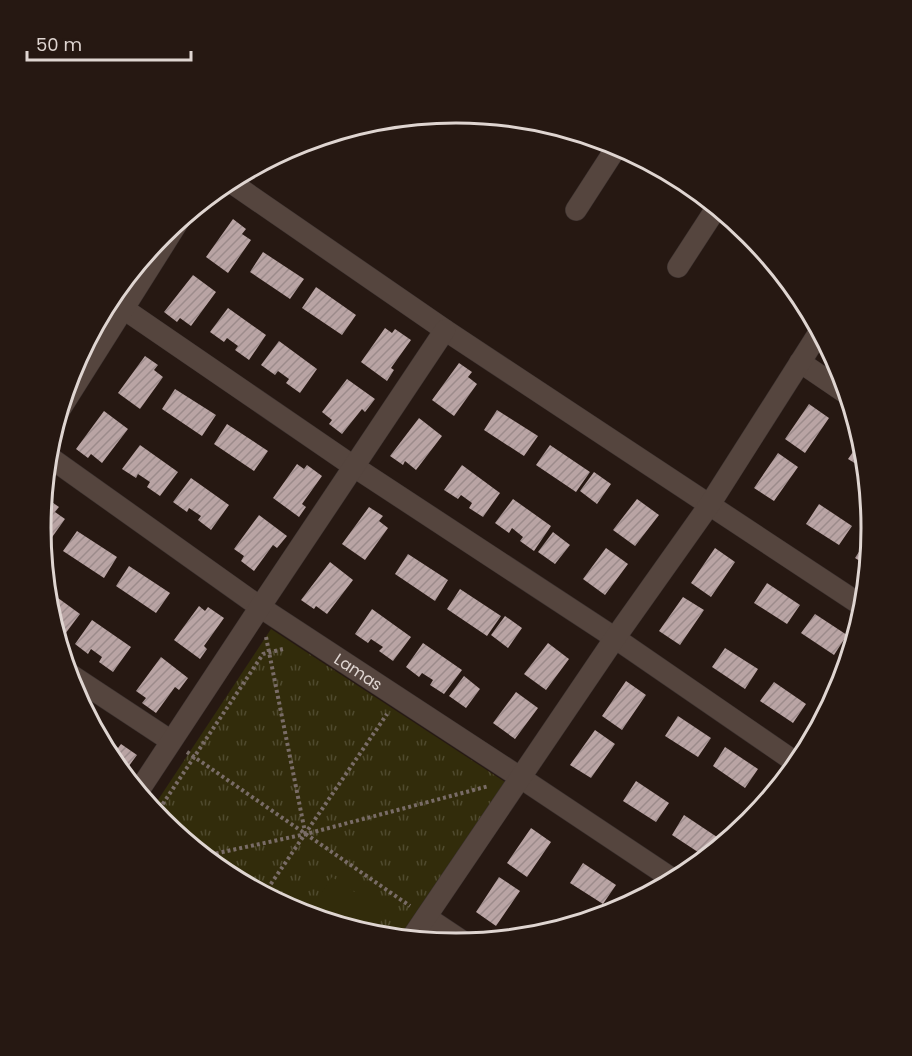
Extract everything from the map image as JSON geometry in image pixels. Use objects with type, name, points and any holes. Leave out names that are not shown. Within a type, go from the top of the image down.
[{"type":"street","points":[[576,210],[612,155]]},
{"type":"street","points":[[238,187],[446,330],[854,600]]},
{"type":"street","points":[[678,267],[712,215]]},
{"type":"street","points":[[120,302],[353,466],[615,638],[789,758]]},
{"type":"street","points":[[95,345],[111,315]]},
{"type":"street","points":[[143,784],[353,466],[446,330]]},
{"type":"street","points":[[416,931],[615,638],[710,504],[814,340]]},
{"type":"street","points":[[800,362],[835,385]]},
{"type":"street","name":"Lamas","points":[[56,462],[260,607],[666,874]]},
{"type":"street","points":[[82,682],[171,741]]},
{"type":"street","points":[[426,917],[450,933]]},
{"type":"path","points":[[260,607],[306,834]]},
{"type":"path","points":[[162,805],[263,654],[283,649],[292,655]]},
{"type":"path","points":[[269,887],[398,698]]},
{"type":"path","points":[[377,710],[386,716]]},
{"type":"path","points":[[171,741],[426,917]]},
{"type":"path","points":[[483,777],[487,798]]},
{"type":"path","points":[[215,854],[306,834],[521,778]]},
{"type":"green space","points":[[271,629],[505,782],[407,930],[326,912],[253,879],[209,849],[157,801]]},
{"type":"green space","points":[[332,877],[386,913],[378,925],[313,907]]},
{"type":"building","points":[[233,219],[246,229],[242,234],[251,240],[228,273],[206,257]]},
{"type":"building","points":[[263,252],[304,279],[290,299],[250,272]]},
{"type":"building","points":[[193,275],[216,292],[191,326],[180,318],[177,322],[164,312]]},
{"type":"building","points":[[316,287],[356,315],[342,335],[302,308]]},
{"type":"building","points":[[228,308],[266,335],[249,360],[235,350],[238,346],[227,338],[224,342],[210,332]]},
{"type":"building","points":[[385,328],[392,333],[395,329],[411,340],[391,368],[394,370],[387,381],[361,362]]},
{"type":"building","points":[[279,341],[317,369],[300,393],[286,383],[289,379],[278,371],[275,375],[261,365]]},
{"type":"building","points":[[145,356],[158,365],[154,370],[163,377],[140,409],[118,393]]},
{"type":"building","points":[[459,363],[472,372],[468,377],[477,384],[454,416],[432,400]]},
{"type":"building","points":[[347,379],[375,399],[365,412],[362,409],[342,434],[329,424],[332,420],[322,412]]},
{"type":"building","points":[[175,389],[216,415],[202,436],[162,409]]},
{"type":"building","points":[[809,404],[829,418],[805,453],[785,439]]},
{"type":"building","points":[[497,410],[538,436],[524,456],[484,430]]},
{"type":"building","points":[[104,411],[128,429],[102,463],[91,454],[88,458],[76,449]]},
{"type":"building","points":[[419,418],[442,436],[416,470],[405,461],[403,465],[390,456]]},
{"type":"building","points":[[227,424],[268,451],[254,471],[214,444]]},
{"type":"building","points":[[140,445],[178,472],[160,496],[147,487],[150,482],[138,474],[136,478],[122,469]]},
{"type":"building","points":[[550,445],[590,472],[576,492],[536,465]]},
{"type":"building","points":[[853,451],[856,464],[848,459]]},
{"type":"building","points":[[778,453],[798,467],[774,501],[754,488]]},
{"type":"building","points":[[297,464],[304,469],[307,465],[322,476],[302,504],[306,507],[299,517],[273,498]]},
{"type":"building","points":[[462,465],[500,493],[483,517],[469,508],[472,503],[461,495],[458,499],[444,490]]},
{"type":"building","points":[[594,472],[611,484],[597,504],[580,491]]},
{"type":"building","points":[[191,478],[229,505],[211,530],[198,520],[201,516],[189,508],[187,512],[173,502]]},
{"type":"building","points":[[513,499],[551,526],[534,551],[520,541],[523,537],[512,528],[509,533],[495,523]]},
{"type":"building","points":[[637,499],[659,515],[635,546],[613,530]]},
{"type":"building","points":[[52,502],[59,507],[55,512],[65,519],[51,538]]},
{"type":"building","points":[[819,504],[852,526],[839,545],[806,524]]},
{"type":"building","points":[[369,507],[383,516],[379,521],[388,528],[365,560],[342,544]]},
{"type":"building","points":[[259,515],[287,536],[277,548],[273,545],[254,571],[241,561],[244,556],[234,549]]},
{"type":"building","points":[[77,531],[117,557],[104,578],[63,551]]},
{"type":"building","points":[[553,532],[570,545],[555,564],[538,552]]},
{"type":"building","points":[[606,548],[628,564],[605,595],[583,579]]},
{"type":"building","points":[[715,548],[735,562],[711,597],[691,583]]},
{"type":"building","points":[[860,550],[859,561],[855,558]]},
{"type":"building","points":[[408,554],[448,580],[435,601],[395,574]]},
{"type":"building","points":[[330,562],[353,580],[327,614],[316,606],[314,609],[301,600]]},
{"type":"building","points":[[129,566],[170,593],[156,613],[116,586]]},
{"type":"building","points":[[767,583],[800,605],[787,624],[754,603]]},
{"type":"building","points":[[460,589],[501,616],[487,636],[447,609]]},
{"type":"building","points":[[57,597],[80,614],[65,634]]},
{"type":"building","points":[[683,597],[704,610],[680,645],[659,631]]},
{"type":"building","points":[[199,606],[205,611],[208,607],[224,618],[204,646],[207,649],[200,659],[174,640]]},
{"type":"building","points":[[372,609],[411,637],[393,661],[379,651],[383,647],[371,639],[368,643],[355,634]]},
{"type":"building","points":[[815,614],[847,635],[834,655],[801,633]]},
{"type":"building","points":[[505,616],[522,628],[508,648],[491,635]]},
{"type":"building","points":[[92,620],[131,647],[113,672],[99,662],[102,657],[91,649],[88,654],[75,644]]},
{"type":"building","points":[[423,643],[462,670],[444,694],[430,685],[433,680],[422,673],[419,677],[406,667]]},
{"type":"building","points":[[548,643],[569,659],[546,690],[524,674]]},
{"type":"building","points":[[725,648],[758,669],[745,689],[712,667]]},
{"type":"building","points":[[161,657],[188,678],[179,690],[175,687],[156,713],[142,703],[146,698],[136,691]]},
{"type":"building","points":[[464,676],[480,689],[466,708],[449,696]]},
{"type":"building","points":[[626,681],[646,695],[622,730],[602,716]]},
{"type":"building","points":[[774,682],[806,704],[793,723],[760,701]]},
{"type":"building","points":[[516,692],[538,708],[515,739],[493,723]]},
{"type":"building","points":[[678,716],[711,738],[698,757],[665,736]]},
{"type":"building","points":[[595,730],[615,744],[591,778],[570,765]]},
{"type":"building","points":[[121,744],[137,755],[129,766],[114,745],[118,748]]},
{"type":"building","points":[[725,747],[758,769],[745,788],[713,766]]},
{"type":"building","points":[[636,781],[669,803],[656,822],[623,801]]},
{"type":"building","points":[[684,815],[717,837],[698,852],[672,835]]},
{"type":"building","points":[[531,828],[551,842],[527,877],[507,863]]},
{"type":"building","points":[[583,863],[616,885],[603,904],[570,883]]},
{"type":"building","points":[[499,877],[520,891],[496,926],[476,912]]}]
